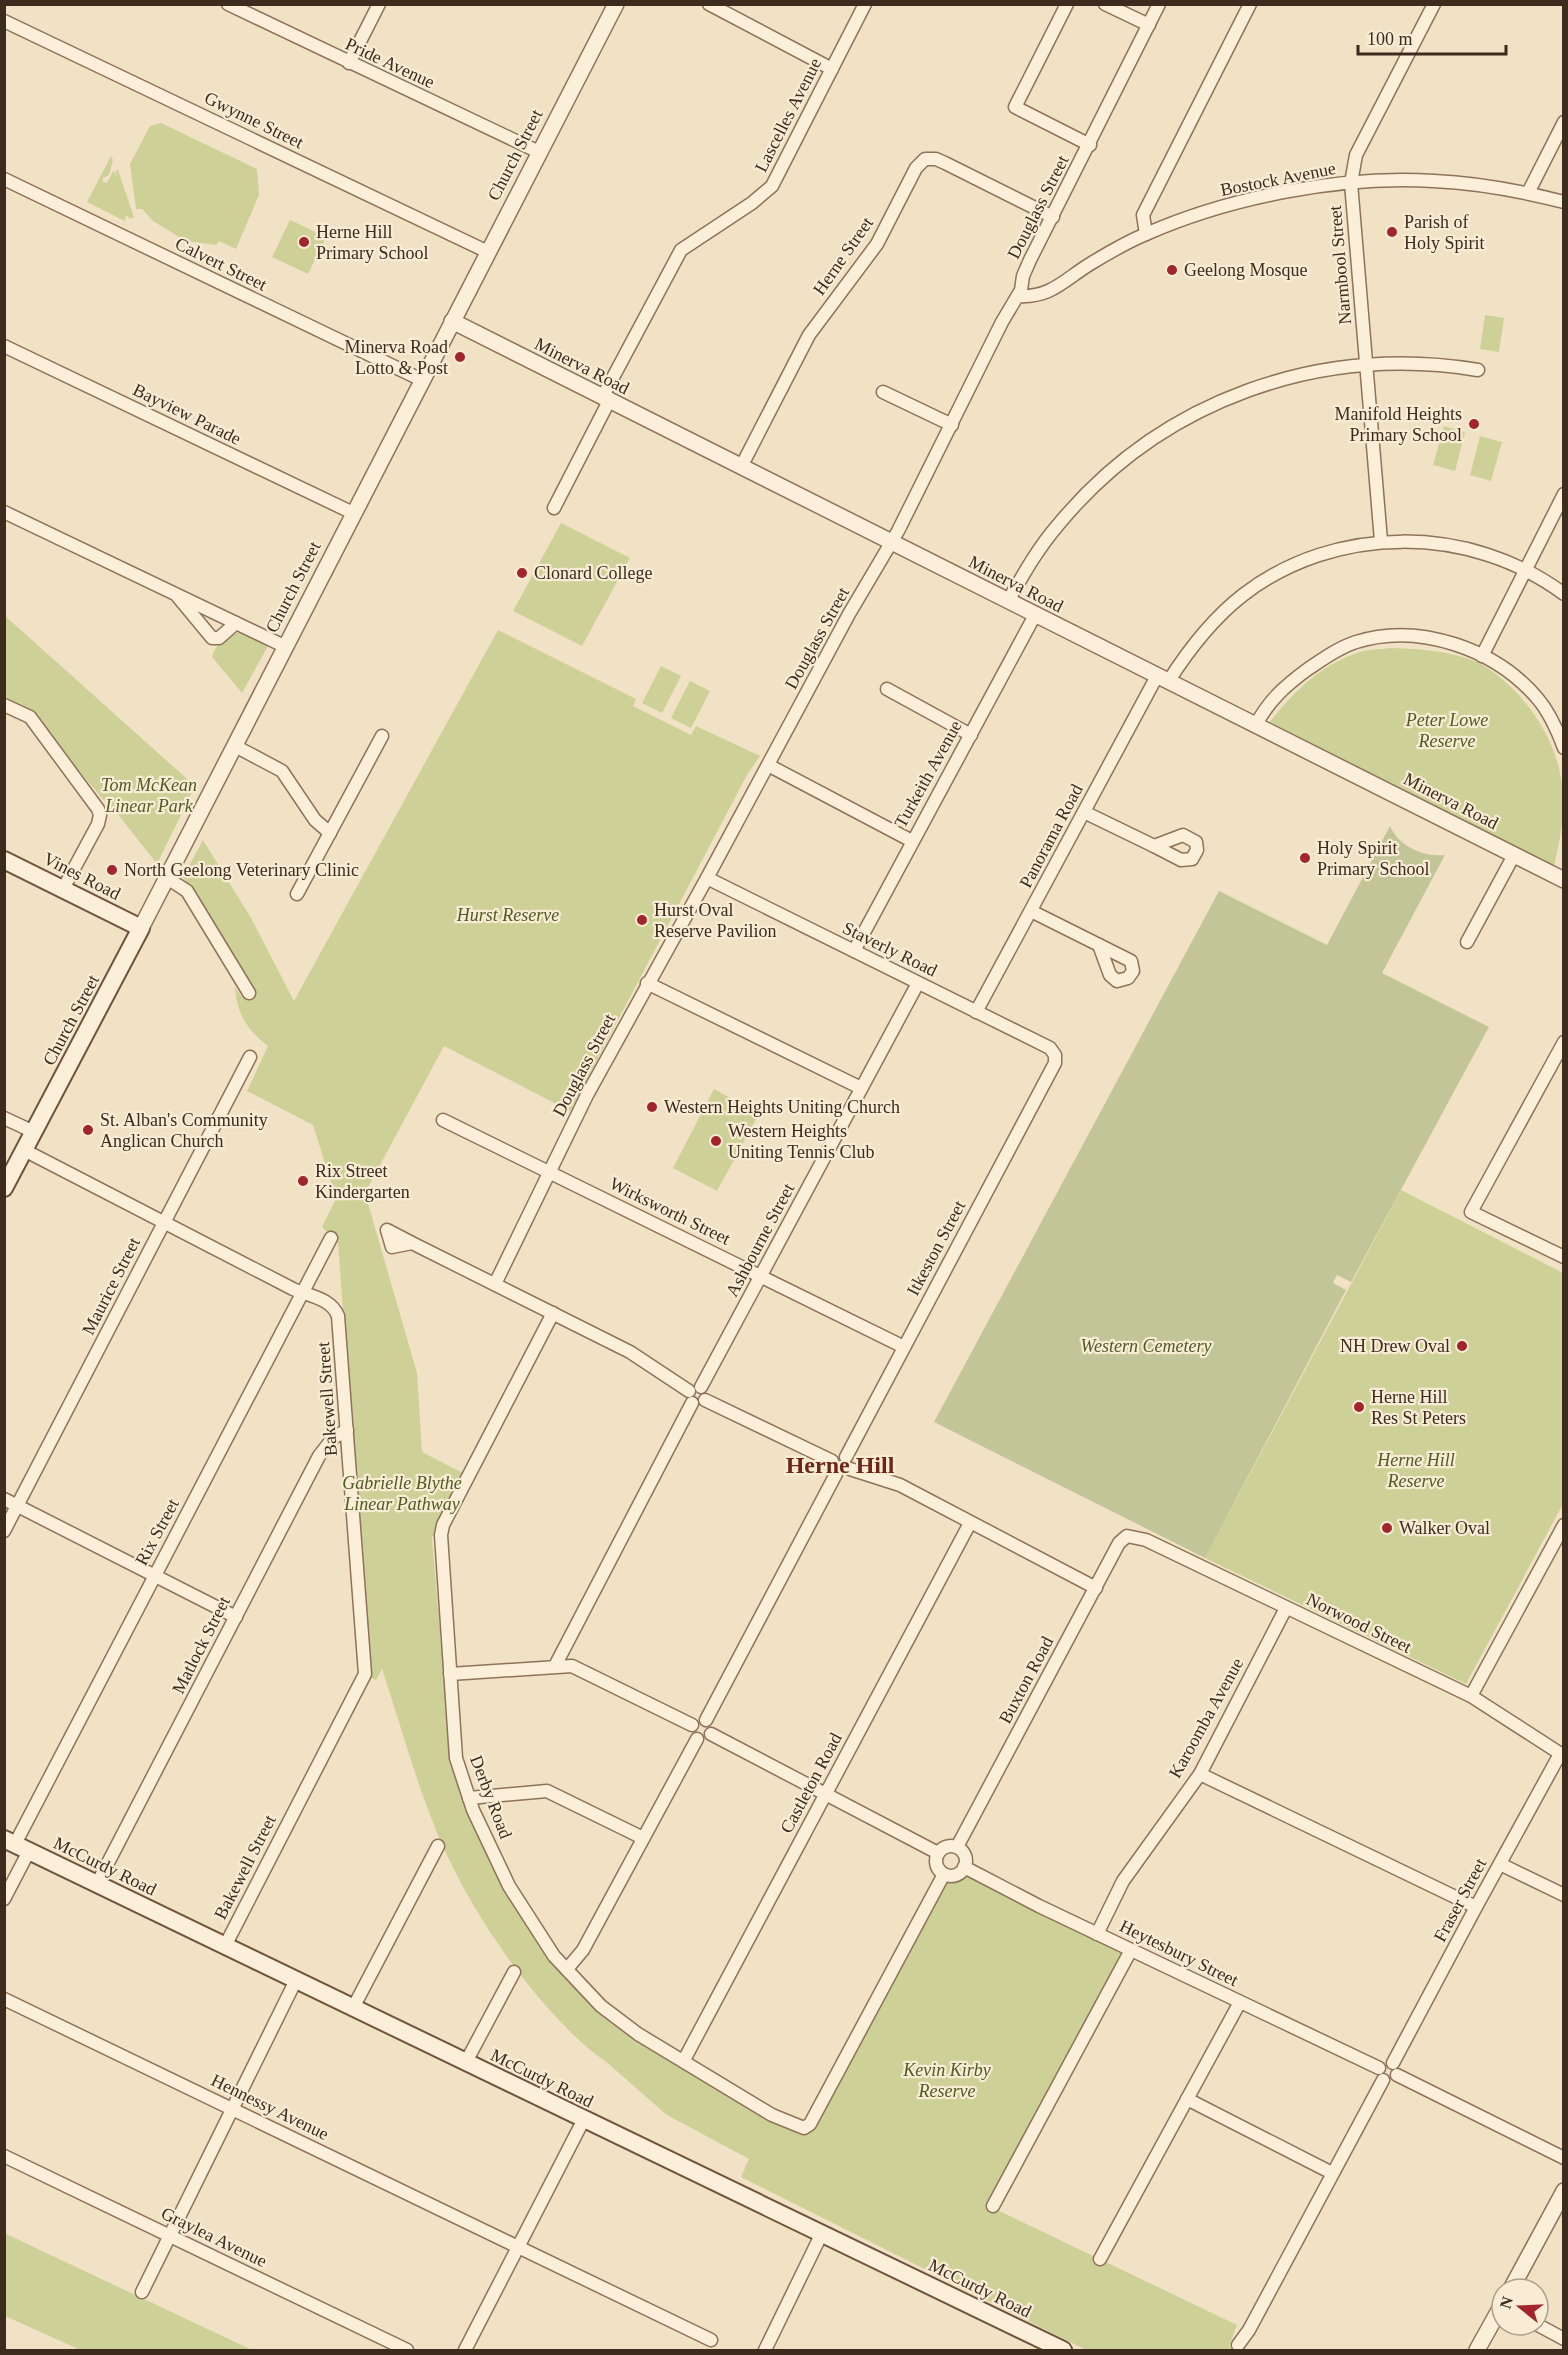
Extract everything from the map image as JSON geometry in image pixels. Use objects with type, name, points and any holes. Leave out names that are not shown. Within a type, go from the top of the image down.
[{"type":"main road","name":"Vines Road","points":[[4,860],[141,928]]},
{"type":"main road","name":"Church Street","points":[[4,1188],[141,928]]},
{"type":"main road","name":"McCurdy Road","points":[[16,1845],[1064,2350]]},
{"type":"street","name":"Pride Avenue","points":[[228,4],[539,152]]},
{"type":"street","points":[[349,63],[379,4]]},
{"type":"street","name":"Church Street","points":[[141,928],[616,4]]},
{"type":"street","points":[[709,4],[832,69]]},
{"type":"street","name":"Lascelles Avenue","points":[[555,508],[605,399],[681,250],[769,190],[865,4]]},
{"type":"street","points":[[1067,4],[1016,107],[1090,144]]},
{"type":"street","points":[[1105,4],[1149,25]]},
{"type":"street","name":"Douglass Street","points":[[495,1284],[587,1095],[891,543],[1002,322],[1018,296],[1023,276],[1160,4]]},
{"type":"street","points":[[1146,234],[1143,215],[1250,4]]},
{"type":"street","name":"Narmbool Street","points":[[1382,541],[1352,183],[1356,155],[1434,4]]},
{"type":"street","name":"Gwynne Street","points":[[4,21],[488,252]]},
{"type":"street","points":[[1528,193],[1563,123]]},
{"type":"street","name":"Herne Street","points":[[741,467],[809,335],[877,244],[910,178],[921,162],[925,159],[936,159],[1053,216]]},
{"type":"street","name":"Calvert Street","points":[[4,179],[422,380]]},
{"type":"street","name":"Bostock Avenue","points":[[1018,296],[1048,292],[1089,265],[1146,234],[1183,219],[1276,193],[1352,183],[1431,180],[1494,186],[1563,202]]},
{"type":"street","name":"Minerva Road","points":[[452,321],[1514,855],[1562,875]]},
{"type":"street","name":"Bayview Parade","points":[[4,346],[353,513]]},
{"type":"street","points":[[1008,601],[1030,563],[1077,503],[1112,470],[1156,437],[1194,414],[1266,383],[1318,369],[1366,363],[1418,362],[1478,370]]},
{"type":"street","points":[[883,392],[952,425]]},
{"type":"street","points":[[1482,656],[1563,494]]},
{"type":"street","points":[[4,512],[284,646]]},
{"type":"street","name":"Panorama Road","points":[[976,1012],[1084,812],[1163,679],[1199,638],[1243,595],[1294,565],[1318,555],[1382,541],[1419,541],[1451,545],[1481,553],[1525,571],[1550,584],[1563,594]]},
{"type":"street","points":[[175,594],[212,638],[219,638],[236,623]]},
{"type":"street","name":"Turkeith Avenue","points":[[854,951],[1035,615]]},
{"type":"street","points":[[1256,725],[1263,711],[1279,692],[1328,655],[1355,642],[1379,637],[1416,636],[1438,640],[1482,656],[1503,667],[1539,700],[1563,748]]},
{"type":"street","points":[[887,690],[971,735]]},
{"type":"street","points":[[4,705],[30,717],[98,809],[100,815],[98,824],[63,889]]},
{"type":"street","points":[[297,894],[382,736]]},
{"type":"street","points":[[235,746],[282,771],[315,820],[330,833]]},
{"type":"street","points":[[768,765],[912,841]]},
{"type":"street","points":[[1084,812],[1154,846]]},
{"type":"street","points":[[1467,942],[1514,855]]},
{"type":"street","points":[[167,878],[187,891],[249,993]]},
{"type":"street","name":"Staverly Road","points":[[707,878],[1050,1048],[1055,1055]]},
{"type":"street","points":[[1031,911],[1099,945]]},
{"type":"street","points":[[647,983],[861,1088]]},
{"type":"street","name":"Ashbourne Street","points":[[555,1666],[694,1394],[762,1276],[918,983]]},
{"type":"street","points":[[1563,1042],[1471,1212],[1563,1257]]},
{"type":"street","name":"Itkeston Street","points":[[846,1457],[1054,1063],[1055,1055]]},
{"type":"street","name":"Maurice Street","points":[[4,1531],[250,1057]]},
{"type":"street","points":[[4,1118],[34,1132]]},
{"type":"street","name":"Wirksworth Street","points":[[443,1120],[904,1347]]},
{"type":"street","name":"Bakewell Street","points":[[24,1150],[302,1292],[326,1301],[337,1313],[365,1674],[225,1946]]},
{"type":"street","name":"Rix Street","points":[[4,1899],[16,1845],[331,1238]]},
{"type":"street","points":[[412,1243],[630,1352],[694,1394],[705,1390],[705,1400],[834,1468],[843,1475],[850,1469],[850,1461],[846,1457],[837,1456],[834,1468],[706,1720]]},
{"type":"street","name":"Derby Road","points":[[553,1313],[442,1529],[456,1758],[473,1810],[509,1887],[540,1936],[601,2006],[638,2034],[772,2115],[804,2128],[810,2124],[944,1874]]},
{"type":"street","name":"Matlock Street","points":[[97,1884],[319,1456],[333,1438],[347,1430]]},
{"type":"street","points":[[850,1469],[900,1485],[1096,1588]]},
{"type":"street","points":[[4,1499],[236,1617]]},
{"type":"street","name":"Castleton Road","points":[[684,2060],[970,1523]]},
{"type":"street","points":[[1471,1696],[1563,1525]]},
{"type":"street","name":"Buxton Road","points":[[957,1847],[1119,1543],[1127,1536],[1132,1536]]},
{"type":"street","name":"Norwood Street","points":[[1132,1536],[1146,1540],[1471,1696],[1562,1755]]},
{"type":"street","name":"Karoomba Avenue","points":[[1097,1934],[1123,1881],[1200,1774],[1286,1608]]},
{"type":"street","points":[[450,1674],[572,1666],[692,1725]]},
{"type":"street","points":[[706,1720],[696,1720],[692,1725],[692,1734],[697,1739],[703,1740],[711,1734]]},
{"type":"street","points":[[706,1720],[710,1725],[711,1734]]},
{"type":"street","points":[[711,1734],[938,1853]]},
{"type":"street","points":[[567,1969],[583,1950],[697,1739]]},
{"type":"street","name":"Fraser Street","points":[[1395,2069],[1476,1907],[1562,1755]]},
{"type":"street","points":[[1200,1774],[1476,1907]]},
{"type":"street","points":[[470,1797],[547,1791],[643,1838]]},
{"type":"street","points":[[353,2008],[438,1846]]},
{"type":"street","points":[[950,1846],[957,1847],[964,1853],[964,1867],[960,1873],[953,1876],[944,1874],[938,1868],[936,1859],[938,1853],[950,1846]]},
{"type":"street","points":[[1500,1863],[1563,1895]]},
{"type":"street","name":"Heytesbury Street","points":[[964,1867],[1381,2074]]},
{"type":"street","points":[[993,2206],[1131,1950]]},
{"type":"street","points":[[466,2062],[514,1972]]},
{"type":"street","points":[[142,2292],[296,1980]]},
{"type":"street","name":"Hennessy Avenue","points":[[4,1999],[711,2340]]},
{"type":"street","points":[[1100,2259],[1240,2002]]},
{"type":"street","points":[[1238,2344],[1249,2330],[1332,2173],[1381,2074],[1393,2080],[1395,2069],[1563,2158]]},
{"type":"street","points":[[1187,2099],[1332,2173]]},
{"type":"street","points":[[465,2350],[584,2119]]},
{"type":"street","name":"Graylea Avenue","points":[[4,2156],[407,2350]]},
{"type":"street","points":[[1517,2277],[1563,2191]]},
{"type":"street","points":[[765,2350],[822,2233]]},
{"type":"street","points":[[1478,2350],[1490,2328]]},
{"type":"green space","points":[[161,123],[257,169],[259,195],[236,249],[219,241],[216,245],[186,241],[153,221],[142,209],[136,209],[130,164],[150,126]]},
{"type":"green space","points":[[111,156],[113,160],[109,175],[103,178],[103,182],[107,183],[113,171],[117,177],[115,171],[118,170],[134,217],[130,219],[126,215],[125,221],[87,202]]},
{"type":"green space","points":[[290,220],[326,237],[308,274],[272,257]]},
{"type":"green space","points":[[1485,315],[1504,318],[1499,352],[1480,349]]},
{"type":"green space","points":[[1444,426],[1465,432],[1455,471],[1433,465]]},
{"type":"green space","points":[[1480,436],[1502,442],[1491,481],[1470,475]]},
{"type":"green space","points":[[561,523],[630,558],[582,646],[513,611]]},
{"type":"green space","name":"Tom McKean Linear Park","points":[[4,615],[195,786],[157,864],[117,813],[27,710],[5,697]]},
{"type":"green space","points":[[498,630],[636,699],[633,706],[691,735],[696,726],[760,756],[747,775],[570,1111],[444,1046],[365,1193],[417,1373],[422,1452],[463,1473],[432,1538],[451,1760],[550,1957],[596,2009],[624,2032],[756,2112],[798,2133],[811,2132],[948,1881],[967,1875],[1122,1952],[987,2205],[1237,2325],[1229,2346],[1233,2350],[1086,2350],[741,2177],[749,2159],[667,2115],[571,2033],[511,1962],[473,1904],[441,1842],[417,1778],[382,1669],[376,1680],[370,1677],[338,1243],[322,1227],[336,1199],[313,1125],[247,1091],[268,1046],[244,1021],[235,987],[241,996],[251,998],[255,992],[254,987],[183,877],[203,840],[251,918],[294,1001]]},
{"type":"green space","points":[[240,632],[268,646],[242,693],[212,657],[222,641]]},
{"type":"green space","name":"Peter Lowe Reserve","points":[[1392,648],[1436,651],[1477,662],[1510,686],[1532,712],[1550,741],[1563,791],[1562,822],[1554,867],[1269,723],[1298,691],[1333,664],[1360,652]]},
{"type":"green space","points":[[661,666],[681,676],[662,713],[642,703]]},
{"type":"green space","points":[[690,681],[710,691],[691,728],[671,718]]},
{"type":"green space","name":"Western Cemetery","points":[[1390,826],[1399,840],[1413,849],[1429,854],[1445,855],[1382,973],[1489,1027],[1351,1282],[1337,1275],[1333,1283],[1346,1290],[1205,1558],[934,1422],[1219,891],[1327,945]]},
{"type":"green space","name":"Western Heights Uniting Tennis Club","points":[[714,1089],[759,1114],[717,1191],[673,1168]]},
{"type":"green space","name":"Herne Hill Reserve","points":[[1401,1190],[1563,1273],[1563,1504],[1466,1684],[1205,1558]]},
{"type":"green space","points":[[4,2233],[252,2350],[77,2350],[5,2316]]},
{"type":"place","name":"Parish of Holy Spirit","points":[[1392,232]]},
{"type":"place","name":"Herne Hill Primary School","points":[[304,242]]},
{"type":"place","name":"Geelong Mosque","points":[[1172,270]]},
{"type":"place","name":"Minerva Road Lotto & Post","points":[[460,357]]},
{"type":"place","name":"Manifold Heights Primary School","points":[[1474,424]]},
{"type":"place","name":"Clonard College","points":[[522,573]]},
{"type":"place","name":"Holy Spirit Primary School","points":[[1305,858]]},
{"type":"place","name":"North Geelong Veterinary Clinic","points":[[112,870]]},
{"type":"place","name":"Hurst Oval Reserve Pavilion","points":[[642,920]]},
{"type":"place","name":"Western Heights Uniting Church","points":[[652,1107]]},
{"type":"place","name":"St. Alban's Community Anglican Church","points":[[88,1130]]},
{"type":"place","name":"Western Heights Uniting Tennis Club","points":[[716,1141]]},
{"type":"place","name":"Rix Street Kindergarten","points":[[303,1181]]},
{"type":"place","name":"NH Drew Oval","points":[[1462,1346]]},
{"type":"place","name":"Herne Hill Res St Peters","points":[[1359,1407]]},
{"type":"place","name":"Walker Oval","points":[[1387,1528]]},
{"type":"district","name":"Herne Hill","points":[[840,1465]]},
{"type":"park label","name":"Hurst Reserve","points":[[508,915]]},
{"type":"park label","name":"Gabrielle Blythe Linear Pathway","points":[[402,1493]]},
{"type":"park label","name":"Kevin Kirby Reserve","points":[[947,2080]]}]
